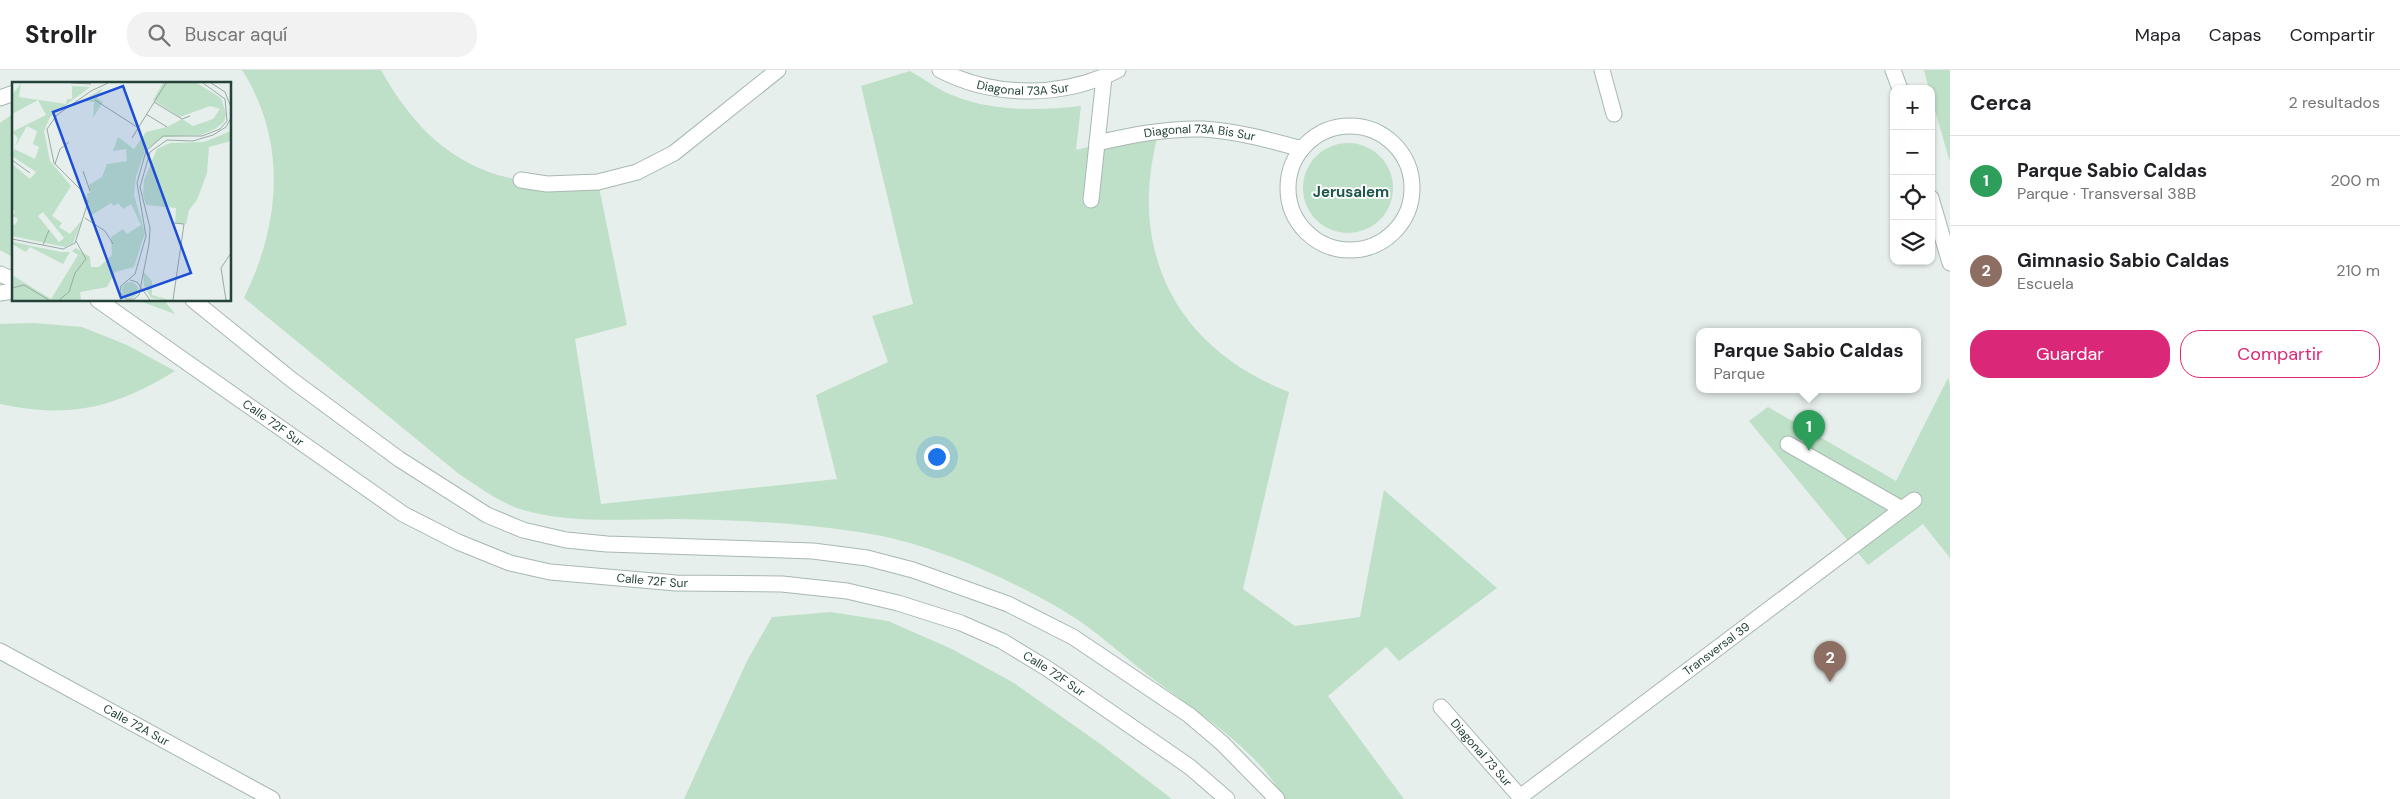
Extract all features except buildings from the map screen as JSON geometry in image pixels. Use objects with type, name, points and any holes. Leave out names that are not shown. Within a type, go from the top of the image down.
[{"type":"street","points":[[521,180],[547,184],[598,182],[637,172],[674,153],[778,70]]},
{"type":"street","name":"Diagonal 73A Sur","points":[[940,70],[973,84],[1015,91],[1058,88],[1104,77],[1118,70]]},
{"type":"street","points":[[1602,70],[1614,114]]},
{"type":"street","points":[[1893,70],[1899,85]]},
{"type":"street","points":[[1091,200],[1104,77]]},
{"type":"street","points":[[0,98],[12,94]]},
{"type":"street","points":[[1357,126],[1370,129],[1377,131],[1394,143],[1406,160],[1412,187],[1411,201],[1404,220],[1391,236],[1373,246],[1354,251],[1333,249],[1315,240],[1300,226],[1290,208],[1288,187],[1292,167],[1302,149],[1317,135],[1336,127],[1357,126]]},
{"type":"street","name":"Diagonal 73A Bis Sur","points":[[1097,143],[1163,130],[1205,129],[1260,138],[1302,149]]},
{"type":"street","points":[[1935,212],[1950,263]]},
{"type":"street","points":[[0,274],[12,279]]},
{"type":"street","name":"Calle 72F Sur","points":[[99,301],[403,514],[458,542],[510,563],[550,572],[676,583],[782,584],[847,590],[898,603],[961,623],[1002,642],[1048,669],[1190,767],[1227,799]]},
{"type":"street","points":[[194,301],[292,380],[399,459],[487,515],[523,530],[566,540],[607,544],[813,551],[867,558],[913,570],[1008,604],[1074,637],[1189,715],[1222,743],[1277,799]]},
{"type":"street","name":"Transversal 39","points":[[1521,798],[1908,504],[1788,444]]},
{"type":"street","name":"Calle 72A Sur","points":[[0,651],[272,799]]},
{"type":"street","name":"Diagonal 73 Sur","points":[[1441,707],[1521,798]]},
{"type":"green space","points":[[242,70],[381,70],[393,90],[422,127],[456,156],[497,175],[521,180],[598,182],[627,325],[575,339],[601,504],[837,479],[816,395],[888,362],[872,316],[913,304],[861,86],[910,71],[943,91],[976,103],[1029,109],[1081,106],[1076,150],[1137,134],[1159,131],[1150,174],[1149,215],[1156,254],[1169,289],[1189,321],[1216,349],[1249,373],[1289,392],[1243,589],[1295,626],[1360,617],[1384,490],[1497,588],[1399,661],[1386,647],[1328,696],[1404,799],[1284,799],[1273,781],[1259,764],[1225,732],[1089,628],[1067,613],[1022,588],[969,564],[916,545],[865,533],[795,524],[700,519],[599,520],[561,517],[523,510],[490,494],[459,474],[244,298],[265,242],[274,184],[267,126],[257,97]]},
{"type":"green space","points":[[1924,70],[1950,70],[1950,162],[1935,111],[1935,85],[1928,85]]},
{"type":"green space","points":[[12,114],[12,257],[0,250],[0,123]]},
{"type":"green space","points":[[1348,143],[1365,146],[1380,156],[1390,171],[1393,188],[1390,205],[1380,220],[1365,230],[1348,233],[1331,230],[1316,220],[1306,205],[1303,188],[1306,171],[1316,156],[1331,146]]},
{"type":"green space","points":[[140,301],[165,301],[175,314]]},
{"type":"green space","points":[[34,323],[82,327],[127,345],[175,371],[132,394],[91,407],[70,410],[48,410],[0,404],[0,324]]},
{"type":"green space","points":[[1948,378],[1950,385],[1950,558],[1923,524],[1868,565],[1749,421],[1768,407],[1896,481]]},
{"type":"green space","points":[[831,612],[888,621],[952,649],[1014,683],[1099,743],[1172,799],[684,799],[747,661],[772,617]]},
{"type":"place","name":"Parque Sabio Caldas","points":[[1809,451]]},
{"type":"place","name":"Gimnasio Sabio Caldas","points":[[1830,682]]},
{"type":"district","name":"Jerusalem","points":[[1351,192]]}]
